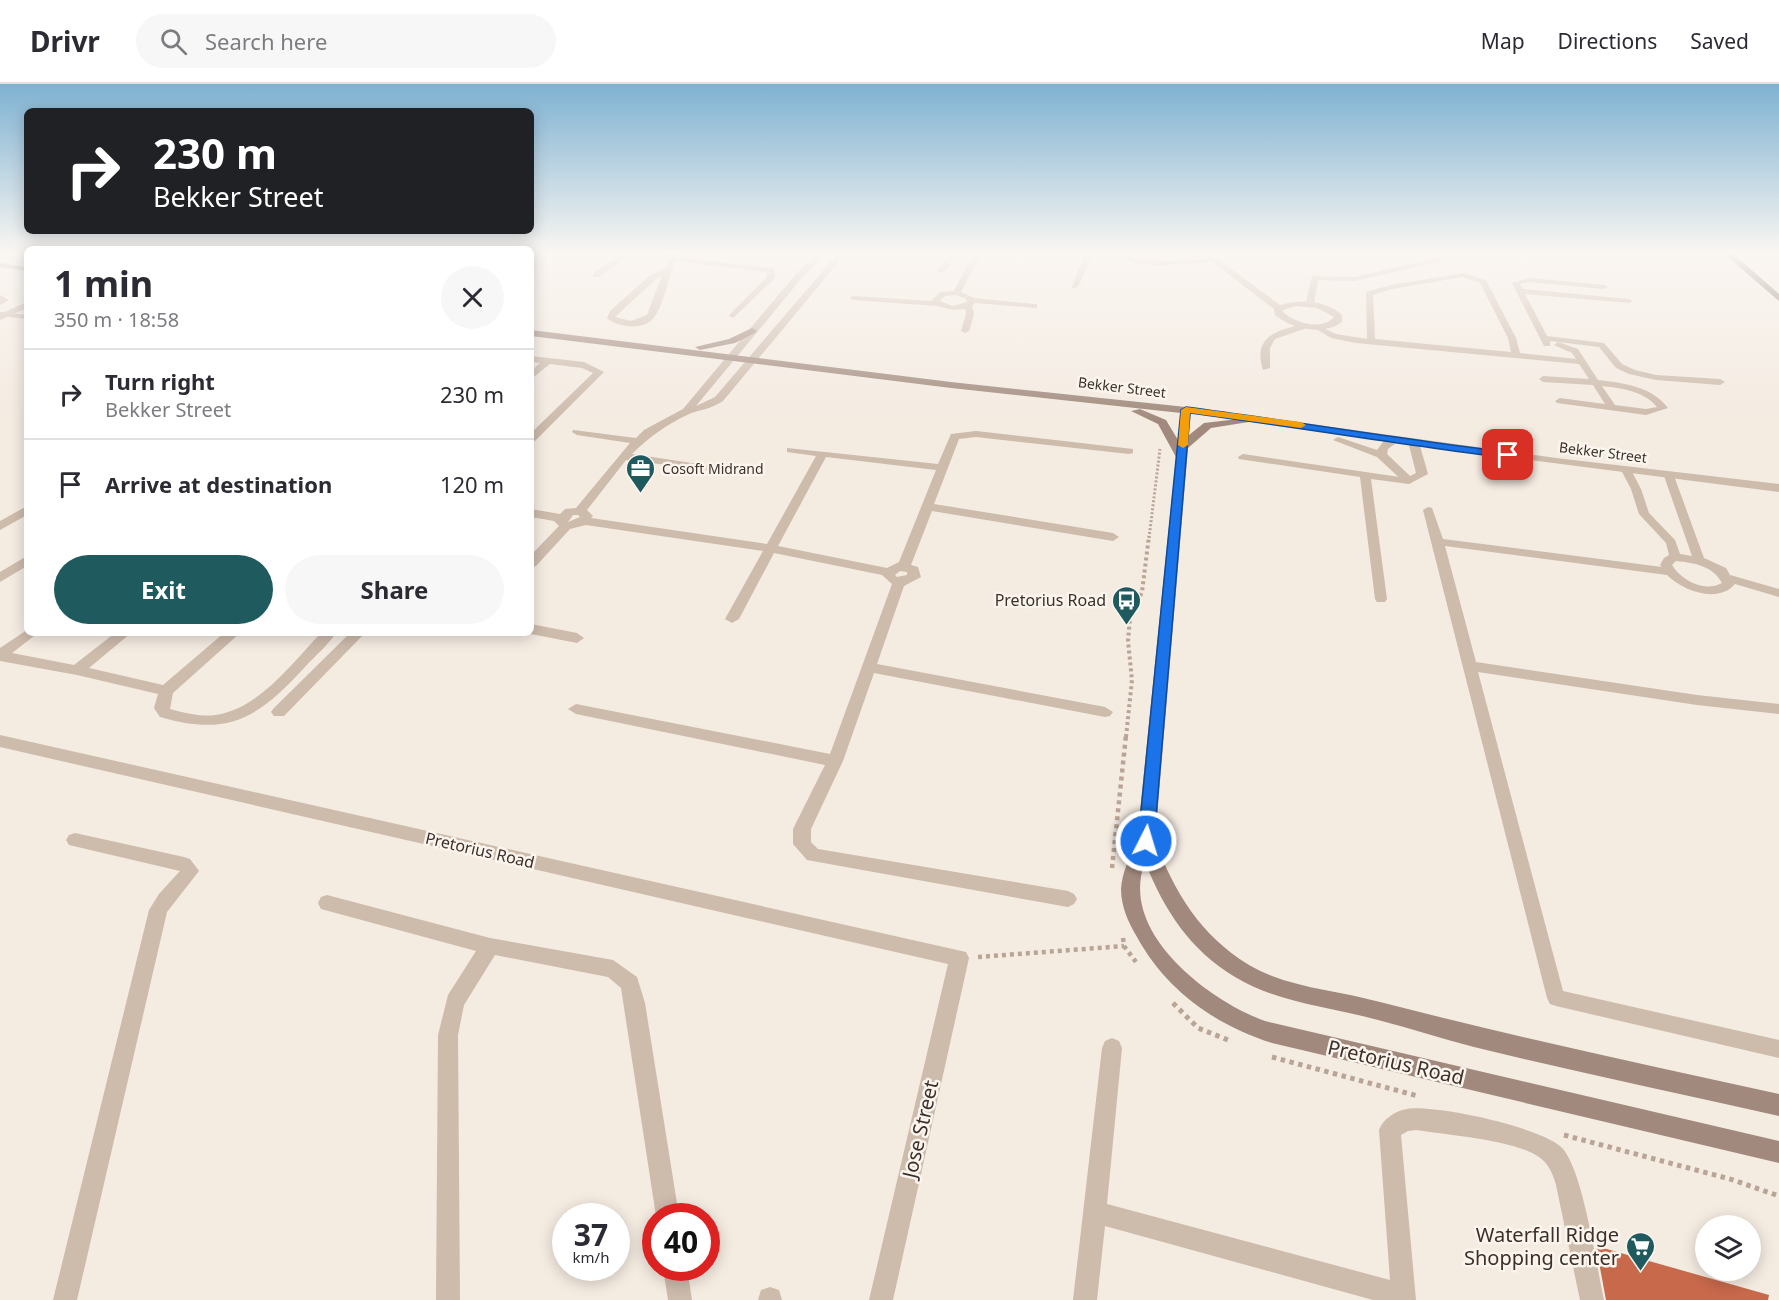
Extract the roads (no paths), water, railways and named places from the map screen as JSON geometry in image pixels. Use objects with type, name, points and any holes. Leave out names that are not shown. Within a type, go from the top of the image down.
[{"type":"street","points":[[2,315],[18,309]]},
{"type":"street","points":[[582,516],[623,456],[637,441],[687,411],[771,309]]},
{"type":"street","points":[[687,411],[705,408],[719,399],[795,309]]},
{"type":"street","points":[[1279,309],[1278,313],[1282,318],[1304,326],[1317,327],[1337,322],[1339,317],[1326,309]]},
{"type":"street","points":[[652,347],[718,345],[740,338],[752,331]]},
{"type":"street","name":"Bekker Street","points":[[534,333],[951,385],[1186,410],[1297,424],[1392,441],[1779,488]]},
{"type":"street","points":[[534,360],[590,366],[598,370],[599,374],[534,436]]},
{"type":"street","points":[[534,374],[548,362]]},
{"type":"street","points":[[1102,400],[1148,414],[1162,422],[1182,452],[1208,425],[1251,419]]},
{"type":"street","name":"Pretorius Road","points":[[1186,410],[1146,841],[1133,865],[1128,888],[1143,932],[1154,952],[1178,980],[1209,1002],[1257,1028],[1351,1053],[1544,1095],[1779,1152]]},
{"type":"street","points":[[1297,424],[1324,437],[1381,454],[1409,481],[1422,474],[1414,443]]},
{"type":"street","points":[[577,432],[637,441]]},
{"type":"street","points":[[1068,899],[813,855],[806,850],[801,835],[835,761],[869,668],[897,573],[928,507],[955,436],[963,434],[1129,452]]},
{"type":"street","points":[[1381,454],[1383,447],[1392,441]]},
{"type":"street","points":[[791,450],[944,468]]},
{"type":"street","points":[[732,620],[823,453]]},
{"type":"street","points":[[623,456],[705,468]]},
{"type":"street","points":[[928,507],[1113,537]]},
{"type":"street","points":[[0,526],[24,512]]},
{"type":"street","points":[[534,559],[569,512],[897,573]]},
{"type":"street","points":[[534,514],[563,522]]},
{"type":"street","points":[[0,578],[24,562]]},
{"type":"street","points":[[534,630],[576,639]]},
{"type":"street","points":[[0,656],[27,636]]},
{"type":"street","points":[[77,670],[120,636]]},
{"type":"street","points":[[230,636],[166,691],[162,708],[168,715],[209,722],[235,717],[260,701],[326,636]]},
{"type":"street","points":[[279,712],[355,636]]},
{"type":"street","points":[[0,656],[77,670],[166,691]]},
{"type":"street","points":[[869,668],[1105,712]]},
{"type":"street","points":[[576,710],[835,761]]},
{"type":"street","name":"Pretorius Road","points":[[0,741],[959,958]]},
{"type":"street","points":[[65,1300],[158,910],[166,895],[181,885],[190,871],[184,864],[75,840]]},
{"type":"street","name":"Pretorius Road","points":[[1146,841],[1161,882],[1178,915],[1220,956],[1260,980],[1302,995],[1365,1007],[1474,1037],[1779,1105]]},
{"type":"street","points":[[327,903],[490,945],[613,969],[630,983],[666,1203]]},
{"type":"street","points":[[448,1300],[448,1035],[455,1002],[490,945]]},
{"type":"street","name":"Jose Street","points":[[880,1300],[959,958]]},
{"type":"street","points":[[1086,1300],[1112,1048]]},
{"type":"street","points":[[1732,1094],[1779,1114]]},
{"type":"street","points":[[1095,1212],[1403,1298],[1390,1130],[1405,1120],[1416,1119],[1529,1140],[1549,1150],[1563,1169],[1592,1300]]},
{"type":"street","points":[[677,1281],[680,1300]]},
{"type":"lane","points":[[618,309],[611,318],[624,323],[646,320],[651,316],[654,309]]},
{"type":"lane","points":[[734,316],[741,309]]},
{"type":"lane","points":[[965,331],[970,309]]},
{"type":"lane","points":[[1370,309],[1371,341]]},
{"type":"lane","points":[[1497,309],[1512,338],[1516,356]]},
{"type":"lane","points":[[1528,309],[1545,341],[1544,359]]},
{"type":"lane","points":[[2,315],[24,317]]},
{"type":"lane","points":[[1274,335],[1282,318]]},
{"type":"lane","points":[[1266,368],[1264,350],[1266,341],[1274,335],[1304,326]]},
{"type":"lane","points":[[1317,327],[1334,336],[1371,341],[1584,362]]},
{"type":"lane","points":[[1545,341],[1571,348],[1584,362],[1613,409]]},
{"type":"lane","points":[[1545,341],[1601,345],[1619,367],[1633,373],[1720,382]]},
{"type":"lane","points":[[1543,379],[1646,391],[1659,400],[1663,408],[1646,412],[1560,402]]},
{"type":"lane","points":[[1243,457],[1409,481]]},
{"type":"lane","points":[[1626,470],[1636,489],[1644,514],[1671,542],[1675,557]]},
{"type":"lane","points":[[1365,474],[1381,599]]},
{"type":"lane","points":[[1668,476],[1699,560]]},
{"type":"lane","points":[[1428,510],[1556,998],[1779,1049]]},
{"type":"lane","points":[[1438,542],[1669,572],[1689,585],[1715,590],[1729,584],[1728,578]]},
{"type":"lane","points":[[1669,572],[1666,565],[1668,560],[1675,557],[1699,560],[1717,568],[1728,578],[1779,593]]},
{"type":"lane","points":[[1470,666],[1697,700],[1779,709]]},
{"type":"place","name":"Cosoft Midrand","points":[[641,494]]},
{"type":"place","name":"Pretorius Road","points":[[1127,626]]},
{"type":"place","name":"Waterfall Ridge Shopping center","points":[[1640,1272]]}]
